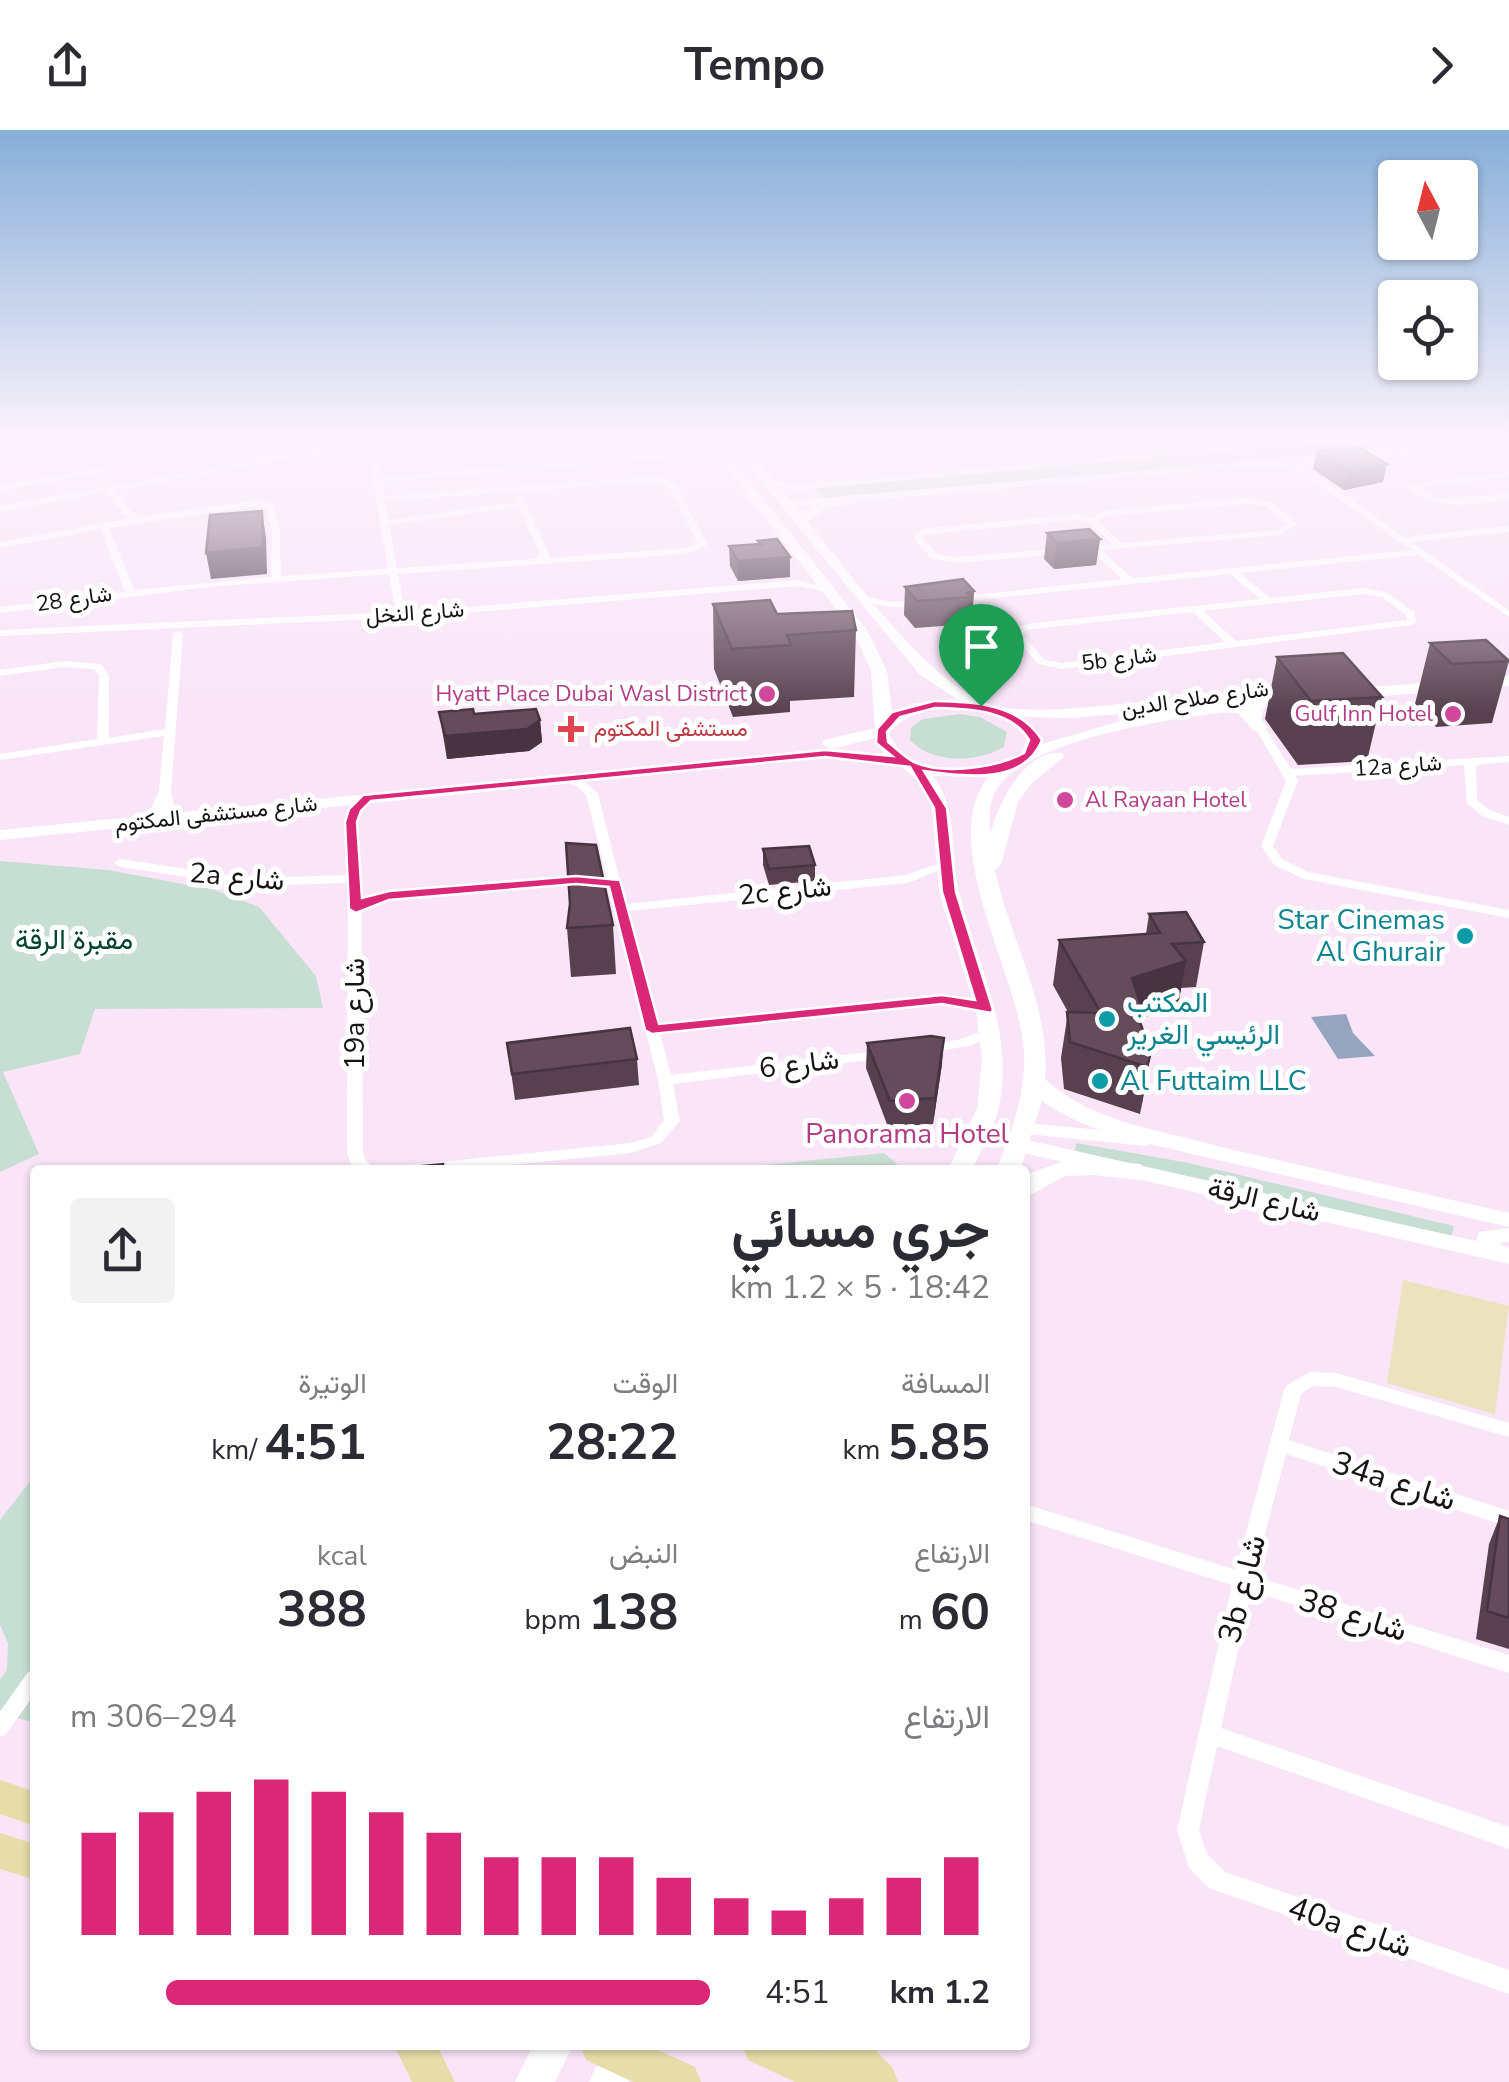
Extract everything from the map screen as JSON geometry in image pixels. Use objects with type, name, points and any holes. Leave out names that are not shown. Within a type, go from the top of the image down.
[{"type":"main road","points":[[782,531],[860,630],[874,657],[882,686],[884,746],[912,764],[940,808],[945,865],[956,920],[986,1010],[994,1084],[962,1165]]},
{"type":"main road","points":[[810,531],[935,681],[981,706]]},
{"type":"main road","name":"شارع صلاح الدين","points":[[981,706],[1000,711],[1093,712],[1325,684],[1509,669]]},
{"type":"main road","name":"شارع صلاح الدين","points":[[1008,767],[1030,755],[1104,729],[1173,715],[1509,680]]},
{"type":"main road","points":[[1259,727],[1240,706],[1250,698],[1325,684]]},
{"type":"main road","name":"شارع مستشفى المكتوم","points":[[0,825],[832,744],[883,728],[896,715],[924,706],[981,706]]},
{"type":"main road","points":[[1000,711],[1032,732],[1034,748],[1030,755]]},
{"type":"main road","points":[[989,878],[1004,807],[1026,778],[1076,748],[1173,715]]},
{"type":"main road","name":"شارع مستشفى المكتوم","points":[[0,835],[162,809],[367,798],[825,753],[868,755],[952,773],[1008,767]]},
{"type":"main road","points":[[1008,767],[990,786],[980,810],[989,878],[1033,1036],[1035,1082],[1010,1165]]},
{"type":"main road","points":[[1035,1082],[1057,1102],[1086,1116],[1206,1150]]},
{"type":"main road","points":[[978,1133],[1021,1137]]},
{"type":"main road","points":[[1030,1185],[1064,1169],[1103,1167],[1140,1172]]},
{"type":"main road","points":[[0,1797],[30,1807]]},
{"type":"main road","points":[[0,1851],[30,1860]]},
{"type":"main road","points":[[417,2050],[434,2082]]},
{"type":"main road","points":[[534,2082],[551,2050]]},
{"type":"main road","points":[[774,2050],[841,2082]]},
{"type":"main road","points":[[845,2050],[877,2082]]},
{"type":"main road","points":[[614,2057],[680,2082]]},
{"type":"street","points":[[0,545],[72,531]]},
{"type":"street","points":[[106,531],[130,592]]},
{"type":"street","points":[[276,531],[276,579]]},
{"type":"street","points":[[387,531],[401,614]]},
{"type":"street","points":[[535,531],[546,554],[537,561]]},
{"type":"street","name":"شارع 28","points":[[0,610],[130,592],[276,579],[686,551],[697,549],[702,542],[696,531]]},
{"type":"street","points":[[930,531],[918,536],[930,553],[948,560],[1282,531]]},
{"type":"street","points":[[1103,531],[1119,546]]},
{"type":"street","points":[[1392,531],[1509,614]]},
{"type":"street","points":[[1403,540],[1489,531]]},
{"type":"street","points":[[1093,548],[1130,582]]},
{"type":"street","points":[[882,616],[888,609],[903,605],[1421,552]]},
{"type":"street","points":[[1232,572],[1268,601]]},
{"type":"street","name":"شارع النخل","points":[[173,630],[194,625],[401,614],[798,583],[828,590]]},
{"type":"street","name":"5b شارع","points":[[1371,591],[1389,598],[1414,620],[1398,627],[1056,666],[1039,660],[1018,635],[1021,629],[1033,626],[1268,601],[1371,591]]},
{"type":"street","points":[[93,629],[100,604],[114,594]]},
{"type":"street","points":[[81,598],[100,604]]},
{"type":"street","points":[[868,600],[903,605]]},
{"type":"street","points":[[1195,609],[1235,646]]},
{"type":"street","points":[[0,636],[93,629],[173,630],[170,732],[162,809]]},
{"type":"street","points":[[0,673],[64,664],[97,666],[104,674],[103,742]]},
{"type":"street","points":[[1260,704],[1256,715],[1259,727],[1292,783],[1267,846],[1278,862],[1320,879],[1509,914]]},
{"type":"street","points":[[1218,708],[1259,727]]},
{"type":"street","points":[[0,756],[170,732]]},
{"type":"street","name":"12a شارع","points":[[1288,773],[1509,759]]},
{"type":"street","points":[[1470,762],[1471,801],[1486,813],[1509,821]]},
{"type":"street","points":[[592,794],[596,783],[610,774]]},
{"type":"street","points":[[461,1165],[618,1150],[656,1140],[672,1120],[592,794],[581,784],[562,778]]},
{"type":"street","name":"19a شارع","points":[[360,1165],[355,1153],[356,909],[351,822],[355,809],[367,798]]},
{"type":"street","name":"2a شارع","points":[[120,863],[247,882],[354,879]]},
{"type":"street","name":"2c شارع","points":[[622,908],[908,879],[945,865]]},
{"type":"street","points":[[356,909],[389,896],[576,880],[615,883]]},
{"type":"street","points":[[652,1030],[942,999],[986,1010]]},
{"type":"street","points":[[915,1050],[964,1043],[990,1032]]},
{"type":"street","name":"شارع 6","points":[[665,1080],[896,1052]]},
{"type":"street","name":"شارع الرقة","points":[[1021,1137],[1128,1138],[1206,1150],[1509,1220]]},
{"type":"street","name":"شارع الرقة","points":[[1021,1137],[1140,1172],[1505,1248]]},
{"type":"street","name":"3b شارع","points":[[1197,1860],[1188,1830],[1189,1815],[1293,1390],[1323,1378],[1509,1430]]},
{"type":"street","name":"34a شارع","points":[[1278,1444],[1509,1519]]},
{"type":"street","name":"شارع 38","points":[[1030,1514],[1509,1664]]},
{"type":"street","points":[[0,1726],[30,1685]]},
{"type":"street","points":[[1208,1733],[1509,1838]]},
{"type":"street","name":"40a شارع","points":[[1197,1860],[1217,1880],[1230,1886],[1509,1982]]},
{"type":"green space","points":[[960,714],[980,717],[1007,732],[1004,747],[981,756],[955,758],[930,753],[910,740],[911,728],[923,719]]},
{"type":"green space","name":"مقبرة الرقة","points":[[0,861],[108,870],[215,890],[259,907],[316,976],[323,1008],[95,1009],[80,1054],[3,1072],[39,1154],[0,1172]]},
{"type":"green space","points":[[1076,1143],[1189,1163],[1454,1226],[1451,1239],[1075,1151]]},
{"type":"green space","points":[[884,1153],[897,1164],[896,1165],[768,1165]]},
{"type":"green space","points":[[30,1481],[30,1722],[0,1713],[0,1679],[7,1670],[8,1643],[0,1625],[0,1520]]},
{"type":"sand","points":[[1403,1280],[1509,1306],[1495,1414],[1387,1383]]},
{"type":"water","points":[[1346,1014],[1353,1033],[1375,1056],[1338,1059],[1311,1017]]},
{"type":"building","points":[[208,531],[263,531],[263,547],[206,553]]},
{"type":"building","points":[[1091,531],[1100,539],[1057,543],[1047,533]]},
{"type":"building","points":[[777,539],[790,557],[738,561],[729,546],[761,544],[758,541]]},
{"type":"building","points":[[963,579],[974,591],[967,593],[971,597],[917,601],[905,587]]},
{"type":"building","points":[[770,600],[777,614],[852,611],[856,630],[787,635],[791,645],[732,649],[713,604]]},
{"type":"building","points":[[1486,640],[1509,661],[1452,664],[1430,643]]},
{"type":"building","points":[[1343,653],[1382,697],[1311,701],[1277,657]]},
{"type":"building","points":[[473,709],[474,714],[536,709],[540,720],[527,729],[445,736],[439,712]]},
{"type":"building","points":[[566,843],[596,845],[613,925],[567,928],[570,904]]},
{"type":"building","points":[[809,846],[815,865],[769,869],[763,849]]},
{"type":"building","points":[[1186,912],[1204,942],[1172,944],[1186,961],[1132,978],[1141,1006],[1134,1006],[1151,1052],[1147,1067],[1070,1042],[1067,1012],[1101,1013],[1059,940],[1160,933],[1149,914]]},
{"type":"building","points":[[630,1028],[637,1059],[512,1074],[507,1043]]},
{"type":"building","points":[[944,1038],[935,1098],[890,1101],[867,1043]]},
{"type":"building","points":[[1500,1516],[1509,1519],[1509,1618],[1487,1611]]},
{"type":"place","name":"Hyatt Place Dubai Wasl District","points":[[767,694]]},
{"type":"place","name":"Gulf Inn Hotel","points":[[1453,714]]},
{"type":"place","name":"مستشفى المكتوم","points":[[571,729]]},
{"type":"place","name":"Al Rayaan Hotel","points":[[1065,800]]},
{"type":"place","name":"Star Cinemas Al Ghurair","points":[[1465,936]]},
{"type":"place","name":"المكتب الرئيسي الغرير","points":[[1107,1019]]},
{"type":"place","name":"Al Futtaim LLC","points":[[1100,1081]]},
{"type":"place","name":"Panorama Hotel","points":[[907,1101]]},
{"type":"route","points":[[934,704],[981,706],[1014,716],[1026,725],[1036,740],[1030,755],[1008,767],[972,773],[915,766],[936,794],[943,821],[949,892],[986,1010],[942,999],[652,1030],[615,883],[576,880],[389,896],[373,899],[356,909],[351,822],[355,809],[367,798],[825,753],[868,755],[909,763],[882,743],[885,724],[896,715],[934,704]]}]
